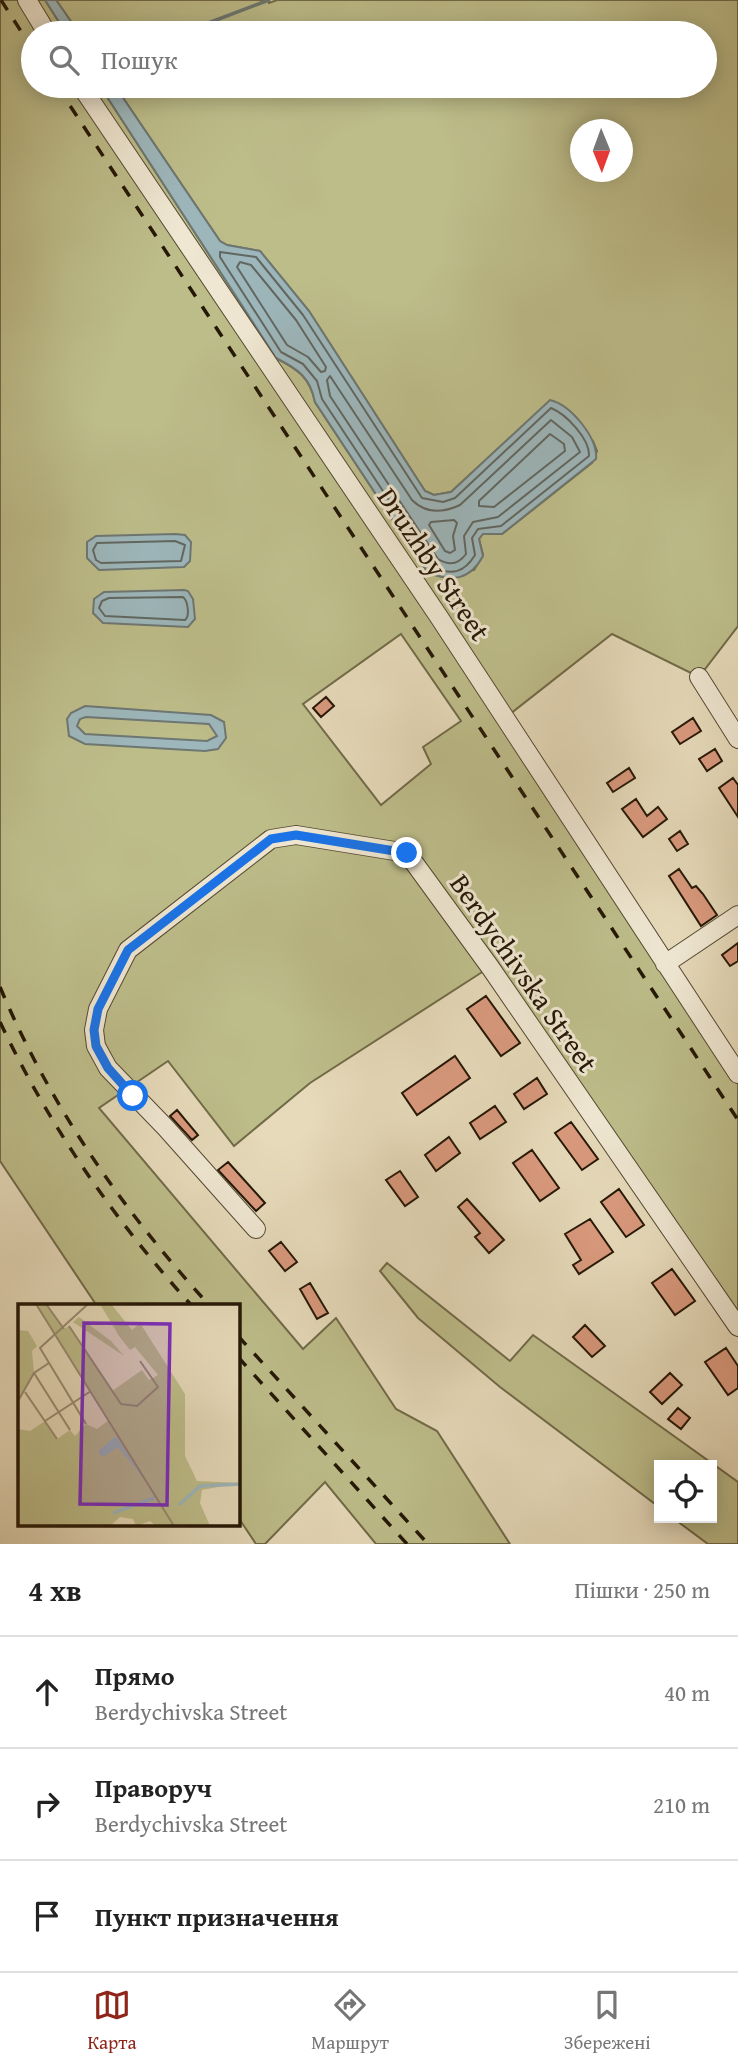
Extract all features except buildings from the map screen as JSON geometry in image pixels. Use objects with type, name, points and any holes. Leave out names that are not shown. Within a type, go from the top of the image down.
[{"type":"street","points":[[27,0],[40,21]]},
{"type":"street","name":"Druzhby Street","points":[[90,98],[439,617],[738,1074]]},
{"type":"street","points":[[699,677],[738,739]]},
{"type":"street","name":"Berdychivska Street","points":[[256,1229],[108,1068],[96,1046],[98,1009],[128,950],[271,839],[296,835],[407,853],[490,967],[738,1327]]},
{"type":"street","points":[[665,964],[738,915]]},
{"type":"green space","points":[[0,0],[45,0],[58,21],[21,21],[21,98],[108,98],[276,358],[296,370],[306,380],[315,402],[428,573],[474,570],[483,555],[479,539],[483,533],[502,534],[592,463],[597,451],[593,441],[550,401],[451,492],[434,495],[425,491],[309,311],[260,251],[227,245],[220,241],[123,98],[717,98],[717,21],[71,21],[56,0],[268,0],[269,3],[277,0],[738,0],[738,626],[699,677],[612,634],[505,718],[738,1074],[738,1327],[490,967],[310,1083],[234,1146],[168,1061],[99,1108],[303,1349],[336,1318],[396,1409],[437,1431],[510,1544],[376,1544],[325,1482],[265,1544],[256,1544],[240,1520],[240,1304],[96,1304],[0,1161]],"holes":[[[401,634],[461,721],[423,747],[431,764],[381,805],[303,704]]]},
{"type":"green space","points":[[387,1263],[510,1361],[533,1335],[707,1460],[654,1460],[654,1503],[500,1387],[418,1318],[380,1271]]},
{"type":"green space","points":[[717,1467],[738,1482],[738,1544],[708,1544],[680,1523],[717,1523]]},
{"type":"water","points":[[45,0],[56,0],[71,21],[58,21]]},
{"type":"water","points":[[108,98],[123,98],[220,241],[227,245],[260,251],[309,311],[425,491],[434,495],[451,492],[550,400],[566,408],[582,424],[593,442],[596,459],[502,534],[483,534],[479,539],[483,556],[472,570],[453,578],[428,573],[315,402],[306,380],[297,370],[276,358]]},
{"type":"water","points":[[185,535],[191,542],[190,561],[184,567],[99,570],[87,558],[87,542],[96,536]]},
{"type":"water","points":[[188,591],[193,599],[195,619],[188,627],[103,623],[93,613],[94,599],[104,592]]},
{"type":"water","points":[[85,706],[211,715],[224,722],[226,738],[218,749],[205,751],[85,744],[69,736],[67,719],[71,713]],"holes":[[[86,717],[209,724],[217,736],[207,741],[85,734],[77,726],[80,719]]]},
{"type":"waterway","points":[[214,21],[269,0]]},
{"type":"railway","points":[[1,0],[21,31]]},
{"type":"railway","points":[[65,98],[738,1120]]},
{"type":"railway","points":[[0,987],[42,1074],[91,1156],[148,1233],[208,1304]]},
{"type":"railway","points":[[0,1022],[40,1098],[86,1171],[136,1240],[190,1304]]},
{"type":"railway","points":[[240,1338],[428,1544]]},
{"type":"railway","points":[[240,1359],[407,1544]]},
{"type":"route","points":[[133,1096],[108,1068],[96,1046],[94,1030],[98,1009],[128,950],[271,839],[296,835],[407,853]]}]
